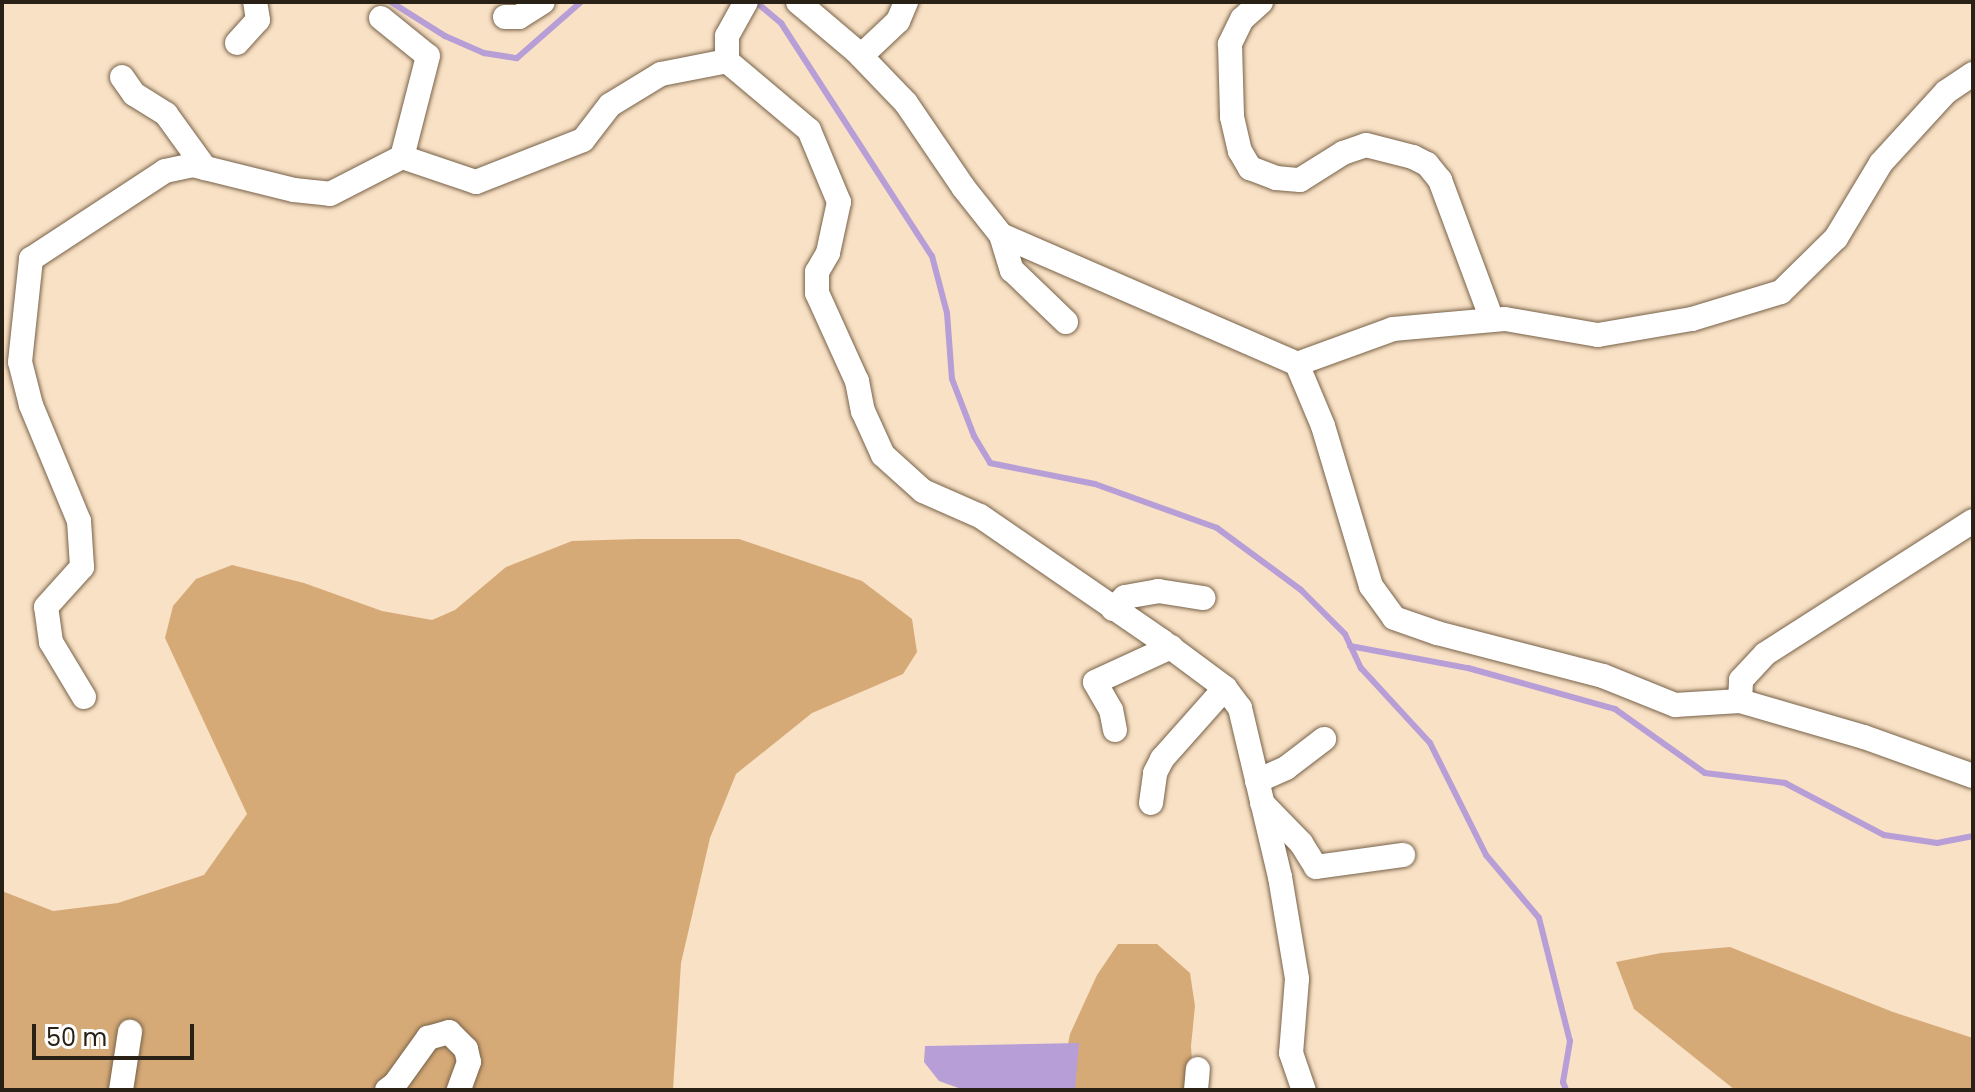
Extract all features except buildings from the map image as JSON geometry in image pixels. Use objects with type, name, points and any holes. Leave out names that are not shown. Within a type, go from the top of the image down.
[{"type":"street","points":[[237,43],[258,20],[255,2]]},
{"type":"street","points":[[505,17],[519,17],[543,2]]},
{"type":"street","points":[[798,2],[861,56],[906,103],[963,187],[1001,235],[1012,270],[1066,322]]},
{"type":"street","points":[[861,56],[898,21],[906,2]]},
{"type":"street","points":[[1261,2],[1242,19],[1230,44],[1232,117],[1240,151],[1250,168],[1276,178],[1300,180],[1343,153],[1366,145],[1427,164],[1440,180],[1492,320]]},
{"type":"street","points":[[743,5],[727,36],[727,61],[809,130],[839,202],[828,253],[817,272],[817,293],[857,381],[863,411],[883,455],[923,491],[980,516],[1171,647],[1225,688],[1240,708],[1280,877],[1297,979],[1291,1053],[1304,1090]]},
{"type":"street","points":[[381,18],[428,56],[402,157]]},
{"type":"street","points":[[84,697],[51,642],[46,607],[82,567],[79,521],[31,405],[20,362],[31,259],[165,171],[193,165],[294,190],[330,194],[402,157],[476,182],[583,140],[610,105],[661,74],[727,61]]},
{"type":"street","points":[[1001,235],[1297,364],[1393,329],[1492,320],[1598,335],[1692,319],[1781,292],[1836,238],[1881,163],[1946,92],[1973,74]]},
{"type":"street","points":[[122,77],[134,94],[166,114],[205,168]]},
{"type":"street","points":[[1297,364],[1323,426],[1371,586],[1394,618],[1437,633],[1603,676],[1675,705],[1740,701],[1864,737],[1973,776]]},
{"type":"street","points":[[1740,701],[1741,680],[1765,654],[1973,521]]},
{"type":"street","points":[[1113,609],[1125,597],[1158,591],[1203,598]]},
{"type":"street","points":[[1115,730],[1111,710],[1095,682],[1171,647]]},
{"type":"street","points":[[1151,803],[1155,773],[1162,759],[1225,688]]},
{"type":"street","points":[[1259,791],[1324,739]]},
{"type":"street","points":[[1259,791],[1316,867],[1403,855]]},
{"type":"street","points":[[121,1090],[130,1032]]},
{"type":"street","points":[[387,1090],[428,1038],[449,1032],[466,1049],[469,1062],[459,1090]]},
{"type":"shaded area","points":[[739,539],[862,581],[912,619],[917,652],[903,674],[812,713],[736,774],[710,838],[681,963],[673,1090],[2,1090],[2,891],[53,911],[118,903],[204,875],[247,814],[165,638],[173,606],[196,579],[232,565],[304,583],[382,611],[432,620],[455,610],[506,567],[572,541]]},
{"type":"shaded area","points":[[1118,944],[1157,944],[1190,973],[1195,1006],[1191,1046],[1194,1090],[1059,1090],[1070,1034],[1097,975]]},
{"type":"shaded area","points":[[1730,947],[1893,1012],[1973,1038],[1973,1090],[1735,1090],[1634,1009],[1616,962],[1661,953]]},
{"type":"shaded area","points":[[1079,1043],[1075,1090],[964,1090],[939,1081],[924,1062],[925,1046]]},
{"type":"waterway","points":[[391,2],[445,36],[484,53],[517,58],[581,2]]},
{"type":"waterway","points":[[756,2],[781,23],[932,256],[947,313],[952,379],[974,436],[990,463],[1095,484],[1217,528],[1301,590],[1345,634],[1361,668],[1430,743],[1486,855],[1539,918],[1570,1041],[1563,1082],[1566,1090]]},
{"type":"waterway","points":[[1350,646],[1468,668],[1615,709],[1705,773],[1785,783],[1884,835],[1937,843],[1973,836]]}]
